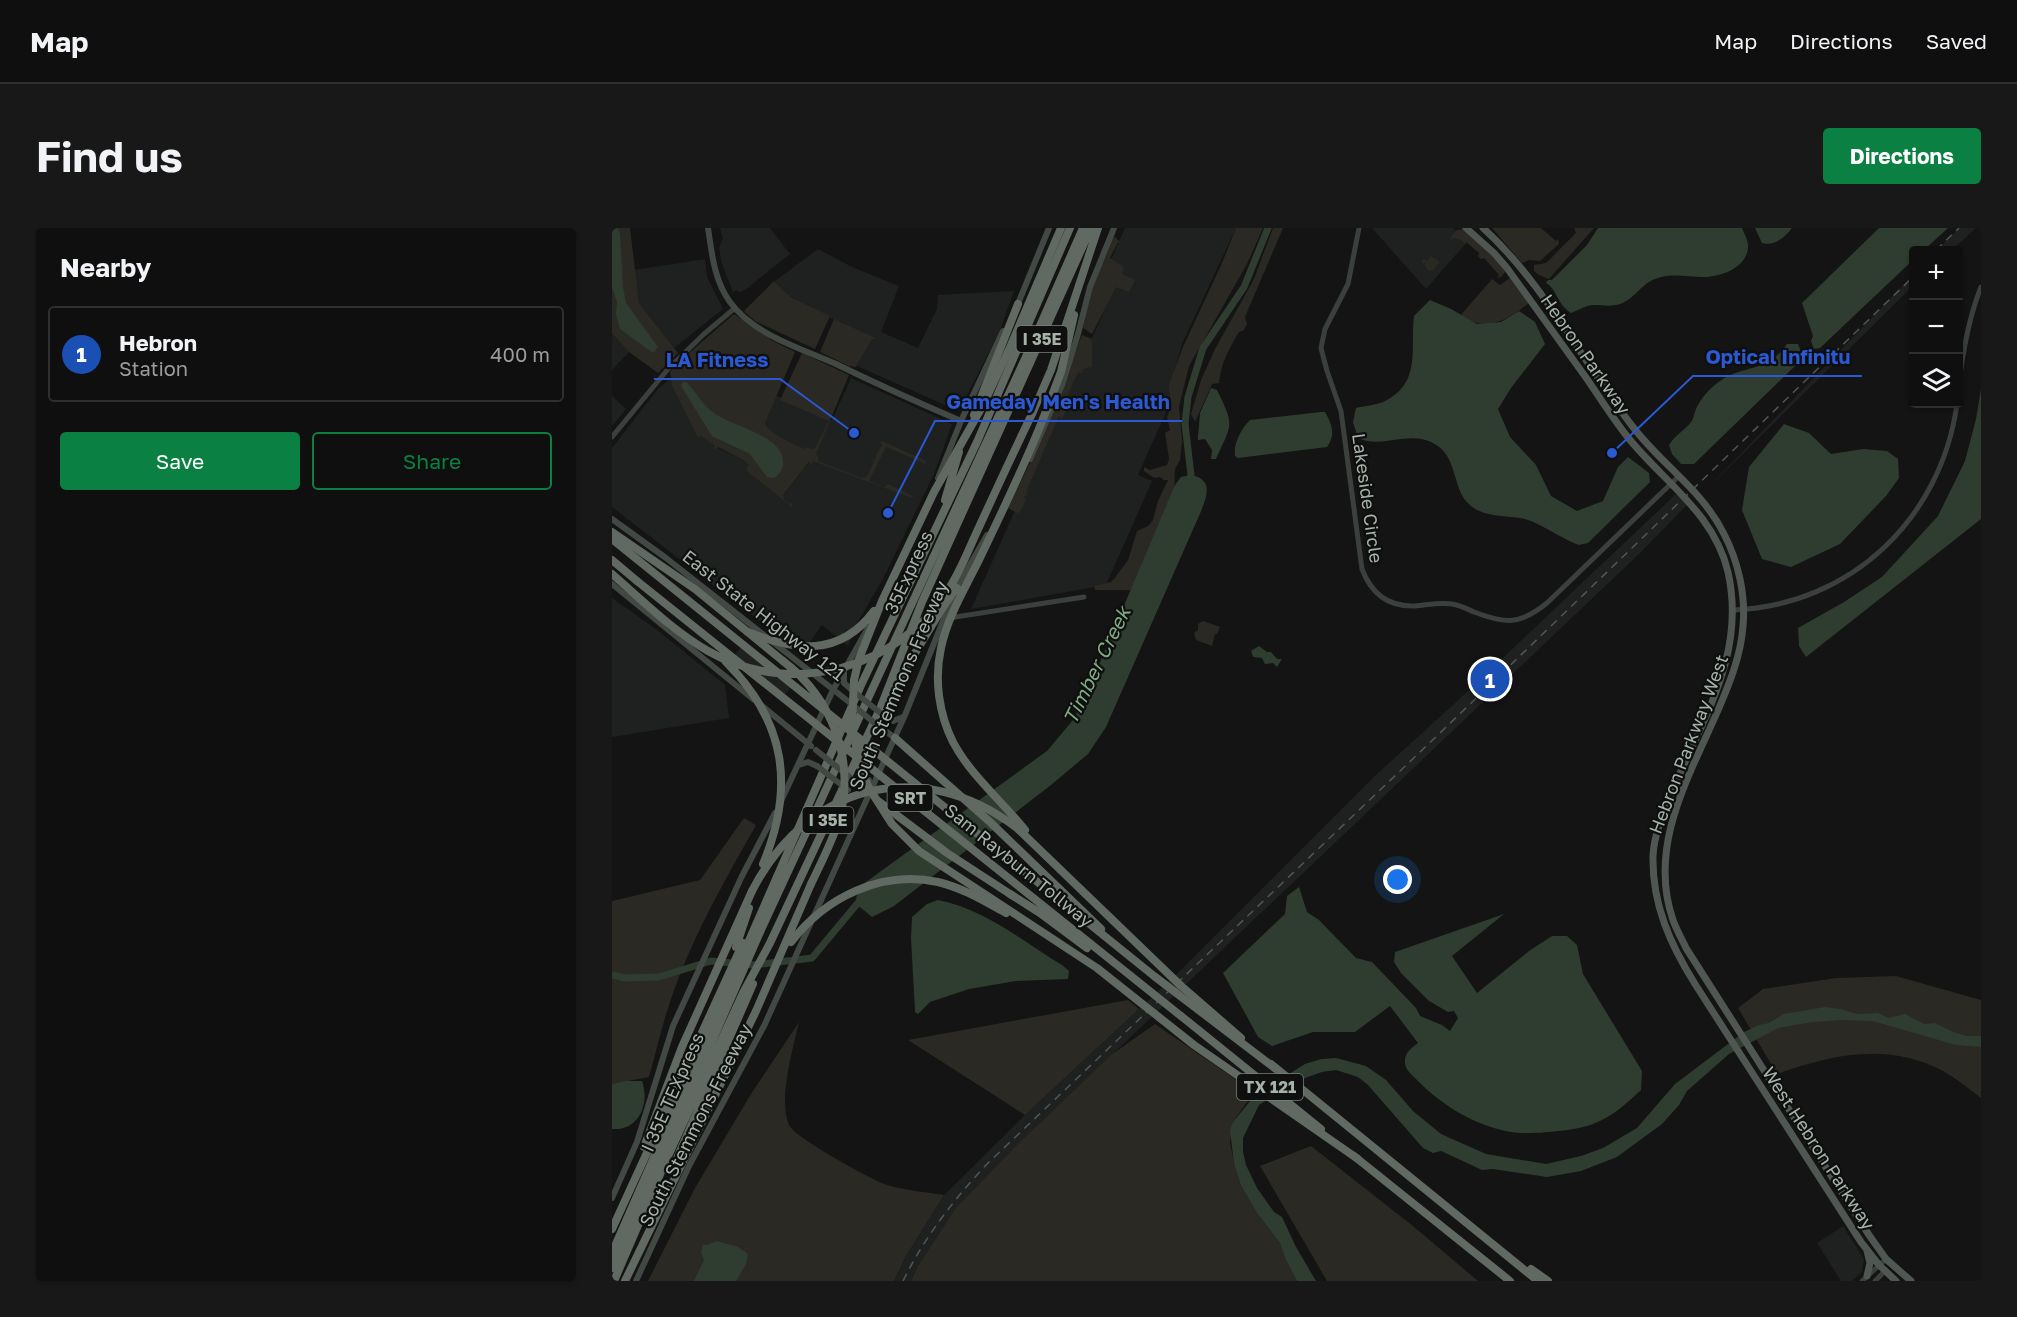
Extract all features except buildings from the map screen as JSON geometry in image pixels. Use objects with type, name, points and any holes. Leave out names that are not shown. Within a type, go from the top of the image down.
[{"type":"highway","points":[[1061,228],[1008,352],[983,405],[934,492],[882,601],[859,659],[851,709],[860,767],[869,788],[891,824],[919,851],[1097,968],[1194,1045],[1358,1159]]},
{"type":"highway","name":"South Stemmons Freeway","points":[[752,928],[789,851],[862,683],[1021,342],[1070,228]]},
{"type":"highway","name":"35Express","points":[[752,928],[1036,335],[1083,228]]},
{"type":"highway","name":"South Stemmons Freeway","points":[[614,1281],[678,1110],[735,991],[770,943],[881,712],[922,602],[1090,228]]},
{"type":"highway","points":[[612,574],[692,640],[729,661],[764,672],[820,673],[851,666],[878,654],[899,641],[924,620],[955,578],[1051,370],[1098,228]]},
{"type":"highway","points":[[1078,290],[1068,346],[1043,419],[949,621],[941,648],[938,676],[941,709],[949,734],[958,751],[975,774],[1041,849],[1180,985],[1276,1069]]},
{"type":"highway","points":[[938,524],[956,462],[1018,304]]},
{"type":"highway","points":[[612,532],[694,590],[798,672],[816,694],[835,729],[844,765],[844,793],[838,822],[776,966],[707,1112],[663,1154],[625,1199],[612,1229]]},
{"type":"highway","name":"Sam Rayburn Tollway","points":[[612,539],[1133,960]]},
{"type":"highway","name":"Sam Rayburn Tollway","points":[[612,560],[1181,1016]]},
{"type":"highway","points":[[625,1281],[632,1265],[663,1154],[678,1110],[692,1024],[752,891],[774,836],[781,805],[781,765],[771,726],[757,699],[739,674],[637,580]]},
{"type":"highway","points":[[881,712],[957,588]]},
{"type":"highway","points":[[748,632],[772,642],[796,647],[816,646],[852,632],[868,619],[882,601]]},
{"type":"highway","points":[[895,738],[990,822],[1133,960]]},
{"type":"highway","points":[[752,891],[777,850],[810,819],[826,808],[850,797],[893,788],[947,792],[975,802],[1004,818],[1041,849]]},
{"type":"highway","points":[[873,796],[947,853],[1040,913],[1172,1014],[1181,1016]]},
{"type":"highway","points":[[735,991],[752,928],[779,807]]},
{"type":"highway","points":[[776,966],[803,927],[826,907],[861,888],[899,880],[933,881],[967,892],[1056,942]]},
{"type":"highway","points":[[735,991],[730,966],[752,928]]},
{"type":"highway","name":"TX 121","points":[[1133,960],[1276,1069],[1538,1281]]},
{"type":"highway","name":"South Stemmons Freeway","points":[[612,1253],[663,1154],[678,1110],[735,991]]},
{"type":"highway","name":"TX 121","points":[[1181,1016],[1510,1281]]},
{"type":"highway","name":"I 35E TEXpress","points":[[612,1268],[663,1154]]},
{"type":"highway","points":[[1457,1239],[1502,1281]]},
{"type":"highway","points":[[1490,1241],[1548,1281]]},
{"type":"main road","points":[[708,228],[719,283],[735,308],[753,324],[771,335],[961,421]]},
{"type":"main road","name":"South Stemmons Freeway","points":[[636,1281],[663,1154],[657,1075],[673,1026],[741,876],[779,807],[833,690],[879,609],[943,468],[961,421],[1018,304],[1049,228]]},
{"type":"main road","name":"South Stemmons Freeway","points":[[612,1198],[663,1154],[711,1124],[764,1026],[860,812],[873,796],[878,775],[957,588],[1035,449],[1062,385],[1090,287],[1114,228]]},
{"type":"main road","name":"Hebron Parkway","points":[[1466,228],[1495,254],[1512,275],[1625,434],[1684,495]]},
{"type":"main road","name":"Hebron Parkway","points":[[1483,228],[1508,251],[1521,268],[1632,427],[1691,489]]},
{"type":"main road","points":[[1512,275],[1521,268]]},
{"type":"main road","points":[[1586,378],[1594,371]]},
{"type":"main road","name":"Hebron Parkway West","points":[[1691,489],[1705,503],[1725,534],[1737,566],[1744,610],[1743,628],[1734,671],[1670,827],[1664,860],[1665,878],[1673,921],[1686,948],[1782,1100]]},
{"type":"main road","name":"Hebron Parkway West","points":[[1684,495],[1707,525],[1719,547],[1727,569],[1734,610],[1731,641],[1724,672],[1671,795],[1656,839],[1653,876],[1665,929],[1678,957],[1723,1026]]},
{"type":"main road","name":"East State Highway 121","points":[[612,520],[666,558],[895,738]]},
{"type":"main road","points":[[612,584],[873,796]]},
{"type":"main road","points":[[844,673],[844,682],[853,691],[893,721],[900,720],[905,715]]},
{"type":"main road","points":[[820,679],[831,682],[844,673]]},
{"type":"main road","points":[[828,703],[832,699],[848,701]]},
{"type":"main road","points":[[799,765],[808,762],[818,766],[859,801],[860,812]]},
{"type":"main road","points":[[852,779],[863,782],[878,775]]},
{"type":"main road","name":"West Hebron Parkway","points":[[1723,1026],[1866,1249],[1896,1281]]},
{"type":"main road","name":"West Hebron Parkway","points":[[1782,1100],[1889,1262],[1911,1281]]},
{"type":"main road","points":[[1815,1169],[1824,1164]]},
{"type":"main road","points":[[1864,1279],[1870,1263],[1866,1249]]},
{"type":"street","name":"Lakeside Circle","points":[[1359,228],[1348,284],[1327,323],[1321,348],[1326,371],[1341,411],[1362,569],[1372,590],[1385,600],[1403,605],[1456,604],[1496,620],[1509,621],[1528,617],[1547,603],[1679,476]]},
{"type":"street","points":[[1963,357],[1974,303],[1981,287]]},
{"type":"street","points":[[612,437],[684,352],[735,308]]},
{"type":"street","points":[[1734,610],[1795,600],[1821,590],[1866,564],[1886,546],[1909,522],[1935,480],[1947,451],[1956,408]]},
{"type":"street","points":[[944,618],[1084,597]]},
{"type":"street","points":[[1864,1279],[1889,1262]]},
{"type":"street","points":[[1875,1281],[1882,1268]]},
{"type":"shaded area","points":[[612,228],[630,228],[639,303],[678,353],[658,373],[629,352],[612,334]]},
{"type":"shaded area","points":[[612,228],[618,228],[620,234],[626,303],[658,347],[653,353],[620,329],[616,314],[617,302],[612,288]]},
{"type":"shaded area","points":[[720,228],[770,228],[790,254],[746,289],[733,292],[722,264],[719,248],[723,238]]},
{"type":"shaded area","points":[[1125,228],[1236,228],[1182,344],[1171,382],[1171,401],[1138,475],[1152,481],[1106,585],[971,609],[1121,273],[1108,266]]},
{"type":"shaded area","points":[[1236,228],[1263,228],[1247,264],[1189,366],[1179,407],[1182,441],[1180,460],[1175,469],[1174,492],[1132,590],[1095,590],[1094,586],[1111,582],[1114,579],[1128,560],[1137,531],[1148,526],[1153,520],[1158,501],[1168,480],[1160,477],[1154,478],[1144,471],[1144,467],[1150,470],[1167,465],[1169,459],[1165,433],[1170,430],[1167,417],[1171,406],[1169,384]]},
{"type":"shaded area","points":[[1273,228],[1283,228],[1245,317],[1247,324],[1232,344],[1219,383],[1212,384],[1195,422],[1191,414],[1201,380],[1215,349],[1254,279]]},
{"type":"shaded area","points":[[1372,228],[1453,228],[1468,241],[1426,289]]},
{"type":"shaded area","points":[[1492,228],[1541,228],[1556,241],[1558,239],[1559,244],[1540,261],[1529,260],[1522,263]]},
{"type":"shaded area","points":[[1574,228],[1594,228],[1549,279],[1534,271],[1534,265],[1546,263],[1576,233]]},
{"type":"shaded area","points":[[1598,228],[1742,228],[1748,243],[1747,253],[1739,265],[1726,273],[1704,277],[1675,275],[1652,280],[1625,302],[1610,306],[1592,305],[1571,313],[1546,283],[1552,280],[1587,245]]},
{"type":"shaded area","points":[[1755,228],[1792,228],[1779,240],[1766,244],[1762,243]]},
{"type":"shaded area","points":[[1879,228],[1948,228],[1928,246],[1909,246],[1909,264],[1820,348],[1814,349],[1811,341],[1813,336],[1802,303]]},
{"type":"shaded area","points":[[1959,228],[1976,228],[1956,246],[1941,246]]},
{"type":"shaded area","points":[[1463,229],[1506,271],[1501,277],[1497,278],[1499,275],[1466,242],[1464,244],[1461,240],[1454,238],[1451,240],[1457,230]]},
{"type":"shaded area","points":[[1115,237],[1121,243],[1118,242],[1110,258],[1124,267],[1122,274],[1135,280],[1129,292],[1116,287],[1092,334],[1083,328],[1090,294]]},
{"type":"shaded area","points":[[818,249],[852,267],[899,286],[881,332],[918,348],[937,309],[938,295],[1014,291],[999,333],[961,407],[954,409],[857,366],[870,340],[873,339],[790,298],[777,284],[775,281]]},
{"type":"shaded area","points":[[1431,256],[1440,262],[1429,271],[1424,265],[1426,262],[1423,264],[1422,261],[1424,259],[1427,261]]},
{"type":"shaded area","points":[[705,259],[707,277],[723,309],[674,348],[639,303],[634,270]]},
{"type":"shaded area","points":[[1510,278],[1529,303],[1512,315],[1488,324],[1470,321],[1460,316],[1492,279],[1500,285]]},
{"type":"shaded area","points":[[1909,279],[1909,290],[1704,492]]},
{"type":"shaded area","points":[[774,281],[790,297],[830,316],[815,349],[755,321],[744,311]]},
{"type":"shaded area","points":[[1430,300],[1477,324],[1501,322],[1519,311],[1535,322],[1545,344],[1498,409],[1510,437],[1536,465],[1551,496],[1577,511],[1603,501],[1618,467],[1628,457],[1649,473],[1650,482],[1588,543],[1579,545],[1525,519],[1483,513],[1477,510],[1464,499],[1447,455],[1431,442],[1413,438],[1376,442],[1358,438],[1353,422],[1356,408],[1383,402],[1404,386],[1412,365],[1414,316]]},
{"type":"shaded area","points":[[733,315],[771,340],[795,352],[765,423],[767,427],[804,449],[806,447],[811,449],[815,448],[829,421],[780,400],[802,353],[849,375],[816,454],[818,461],[862,478],[867,476],[874,462],[871,459],[874,460],[882,444],[879,442],[882,441],[926,461],[925,467],[924,463],[886,447],[869,481],[885,487],[888,484],[913,496],[912,498],[813,461],[812,464],[809,462],[783,495],[784,500],[790,504],[792,502],[792,507],[747,471],[746,468],[749,465],[743,460],[718,447],[714,450],[715,446],[701,436],[698,438],[672,385],[670,372]]},
{"type":"shaded area","points":[[834,319],[875,338],[871,340],[856,367],[820,352]]},
{"type":"shaded area","points":[[612,334],[629,352],[612,370]]},
{"type":"shaded area","points":[[1082,335],[1092,339],[1092,367],[1083,369],[1082,373],[1078,372],[1066,399],[1070,401],[1062,420],[1059,416],[1026,492],[1024,498],[1026,500],[1020,512],[1017,513],[1008,508],[1036,450]]},
{"type":"shaded area","points":[[1787,344],[1798,344],[1802,354],[1796,365],[1694,464],[1681,464],[1672,454],[1669,445],[1691,422],[1698,405],[1706,394],[1729,376],[1771,360]]},
{"type":"shaded area","points":[[672,377],[702,436],[718,448],[743,460],[783,495],[811,460],[814,461],[816,455],[760,429],[775,395],[832,420],[851,378],[952,424],[935,472],[883,579],[857,623],[848,646],[822,625],[803,652],[797,650],[612,507],[612,448],[658,389]]},
{"type":"shaded area","points":[[683,382],[686,382],[714,413],[756,433],[775,446],[781,454],[783,463],[778,475],[774,478],[767,477],[750,454],[712,436],[681,386]]},
{"type":"shaded area","points":[[1211,388],[1217,390],[1229,419],[1228,431],[1216,459],[1211,459],[1212,450],[1205,439],[1198,440],[1200,413]]},
{"type":"shaded area","points":[[1981,389],[1981,519],[1806,657],[1799,646],[1798,628],[1882,577],[1938,516],[1965,461]]},
{"type":"shaded area","points":[[612,396],[626,409],[612,426]]},
{"type":"shaded area","points":[[1325,412],[1332,429],[1327,447],[1238,458],[1235,456],[1238,437],[1250,420]]},
{"type":"shaded area","points":[[1784,424],[1809,433],[1831,454],[1863,449],[1887,451],[1898,459],[1899,478],[1886,496],[1840,544],[1791,567],[1762,559],[1742,510],[1749,467]]},
{"type":"shaded area","points":[[1191,475],[1202,480],[1207,487],[1202,509],[1106,727],[1088,754],[894,906],[872,917],[855,903],[859,887],[1047,751],[1073,720],[1087,693],[1175,485],[1181,477]]},
{"type":"shaded area","points":[[1676,494],[1688,504],[1640,553],[1080,1085],[928,1253],[918,1266],[911,1281],[894,1281],[906,1256],[944,1195],[1025,1115],[1180,971],[1379,772]]},
{"type":"shaded area","points":[[612,598],[656,629],[725,685],[729,718],[612,737]]},
{"type":"shaded area","points":[[1203,621],[1220,627],[1215,634],[1212,646],[1196,640],[1194,633],[1198,630],[1198,624]]},
{"type":"shaded area","points":[[744,643],[795,682],[781,700],[730,661]]},
{"type":"shaded area","points":[[1259,646],[1271,652],[1277,659],[1282,659],[1277,667],[1273,663],[1265,664],[1262,658],[1253,657],[1251,651]]},
{"type":"shaded area","points":[[744,818],[756,825],[709,911],[678,979],[649,1077],[612,1084],[612,901],[700,880]]},
{"type":"shaded area","points":[[1299,887],[1307,912],[1319,920],[1356,958],[1372,962],[1416,1008],[1420,1016],[1450,1031],[1458,1018],[1454,1011],[1448,1012],[1429,1001],[1401,973],[1394,962],[1395,952],[1504,914],[1452,956],[1477,993],[1529,951],[1552,936],[1567,936],[1577,945],[1583,974],[1642,1071],[1641,1090],[1613,1114],[1593,1124],[1552,1132],[1511,1132],[1484,1125],[1459,1113],[1436,1097],[1410,1073],[1405,1057],[1418,1043],[1390,1006],[1355,1032],[1313,1032],[1272,1046],[1258,1037],[1223,973],[1285,914],[1287,896]]},
{"type":"shaded area","points":[[938,900],[955,904],[1003,927],[1062,965],[1069,971],[1068,979],[1016,981],[969,989],[930,1002],[918,1014],[915,1012],[912,917],[927,904]]},
{"type":"shaded area","points":[[1896,976],[1981,1000],[1981,1098],[1943,1071],[1902,1056],[1860,1054],[1819,1061],[1777,1074],[1738,1008],[1763,989],[1836,978]]},
{"type":"shaded area","points":[[1128,1000],[1139,1009],[1025,1115],[908,1040]]},
{"type":"shaded area","points":[[1825,1007],[1857,1014],[1878,1013],[1888,1018],[1905,1014],[1924,1024],[1935,1023],[1966,1036],[1981,1036],[1981,1047],[1956,1045],[1873,1021],[1813,1022],[1778,1028],[1729,1054],[1687,1091],[1679,1105],[1662,1124],[1617,1157],[1581,1171],[1547,1177],[1493,1169],[1482,1170],[1441,1151],[1433,1153],[1423,1148],[1368,1085],[1358,1077],[1336,1070],[1322,1072],[1284,1088],[1259,1105],[1243,1138],[1246,1165],[1257,1188],[1274,1212],[1282,1217],[1316,1281],[1297,1281],[1280,1243],[1257,1213],[1241,1186],[1234,1164],[1230,1130],[1233,1122],[1255,1095],[1305,1064],[1321,1059],[1336,1058],[1366,1066],[1386,1080],[1413,1111],[1441,1134],[1486,1154],[1546,1164],[1581,1156],[1603,1148],[1637,1128],[1675,1084],[1744,1032],[1769,1023],[1784,1014]]},
{"type":"shaded area","points":[[799,1022],[790,1060],[785,1102],[789,1125],[794,1131],[847,1165],[882,1183],[944,1195],[906,1256],[894,1281],[648,1281],[695,1188],[751,1094]]},
{"type":"shaded area","points":[[1155,1024],[1254,1092],[1233,1122],[1230,1142],[1234,1164],[1241,1186],[1257,1213],[1280,1243],[1297,1281],[911,1281],[918,1266],[956,1208],[1016,1146],[1111,1055]]},
{"type":"shaded area","points":[[642,1081],[643,1107],[635,1121],[629,1126],[612,1129],[612,1084]]},
{"type":"shaded area","points":[[1311,1146],[1413,1226],[1478,1281],[1327,1281],[1260,1166]]},
{"type":"shaded area","points":[[1843,1226],[1864,1259],[1862,1272],[1852,1281],[1841,1281],[1817,1243]]},
{"type":"shaded area","points":[[717,1241],[738,1247],[748,1254],[746,1264],[736,1281],[694,1281],[704,1260],[701,1253],[703,1244],[707,1245]]},
{"type":"waterway","name":"Timber Creek","points":[[1188,484],[1191,475],[1185,424],[1188,397],[1203,348],[1244,287],[1268,228]]},
{"type":"waterway","name":"Timber Creek","points":[[612,975],[625,978],[659,977],[711,961],[753,965],[812,958],[857,904],[865,903]]},
{"type":"railway","points":[[1940,246],[1959,228]]},
{"type":"railway","points":[[903,1281],[940,1220],[987,1164],[1440,733],[1909,281]]},
{"type":"place","name":"LA Fitness","points":[[854,433]]},
{"type":"place","name":"Optical Infinitu","points":[[1612,453]]},
{"type":"place","name":"Gameday Men's Health","points":[[888,513]]},
{"type":"place","name":"Hebron","points":[[1490,679]]}]
